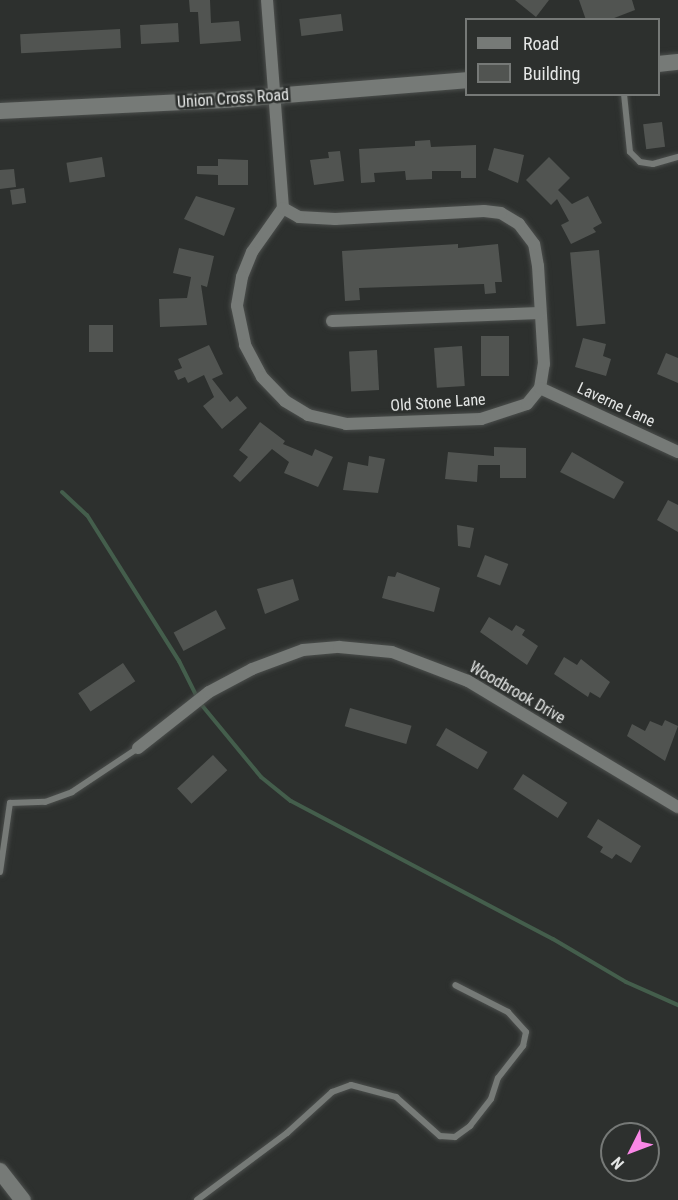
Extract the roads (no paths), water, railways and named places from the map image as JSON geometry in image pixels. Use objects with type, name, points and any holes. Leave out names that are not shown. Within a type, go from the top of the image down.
[{"type":"main road","points":[[660,64],[677,66]]},
{"type":"main road","name":"Union Cross Road","points":[[0,111],[273,96],[465,80]]},
{"type":"main road","points":[[0,1171],[23,1200]]},
{"type":"street","points":[[267,0],[283,208],[299,217],[335,219],[421,213],[501,213],[519,224],[534,244],[544,364],[540,388]]},
{"type":"street","name":"Old Stone Lane","points":[[283,208],[252,252],[237,306],[244,345],[262,377],[285,401],[308,415],[346,424],[481,419],[512,411],[527,404],[540,388]]},
{"type":"street","points":[[332,321],[540,313]]},
{"type":"street","name":"Laverne Lane","points":[[540,388],[678,452]]},
{"type":"street","name":"Woodbrook Drive","points":[[138,748],[209,692],[252,669],[303,650],[339,647],[392,652],[468,681],[678,807]]},
{"type":"lane","points":[[624,96],[630,152],[640,162],[653,164],[678,157]]},
{"type":"lane","points":[[0,872],[10,803],[45,802],[72,792],[138,748]]},
{"type":"lane","points":[[197,1200],[286,1133],[333,1092],[351,1085],[396,1097],[440,1136],[455,1137],[470,1126],[491,1099],[498,1078],[523,1046],[526,1032],[508,1012],[455,984]]},
{"type":"waterway","points":[[62,492],[87,515],[179,661],[200,703],[261,777],[291,801],[553,939],[626,982],[678,1005]]}]
